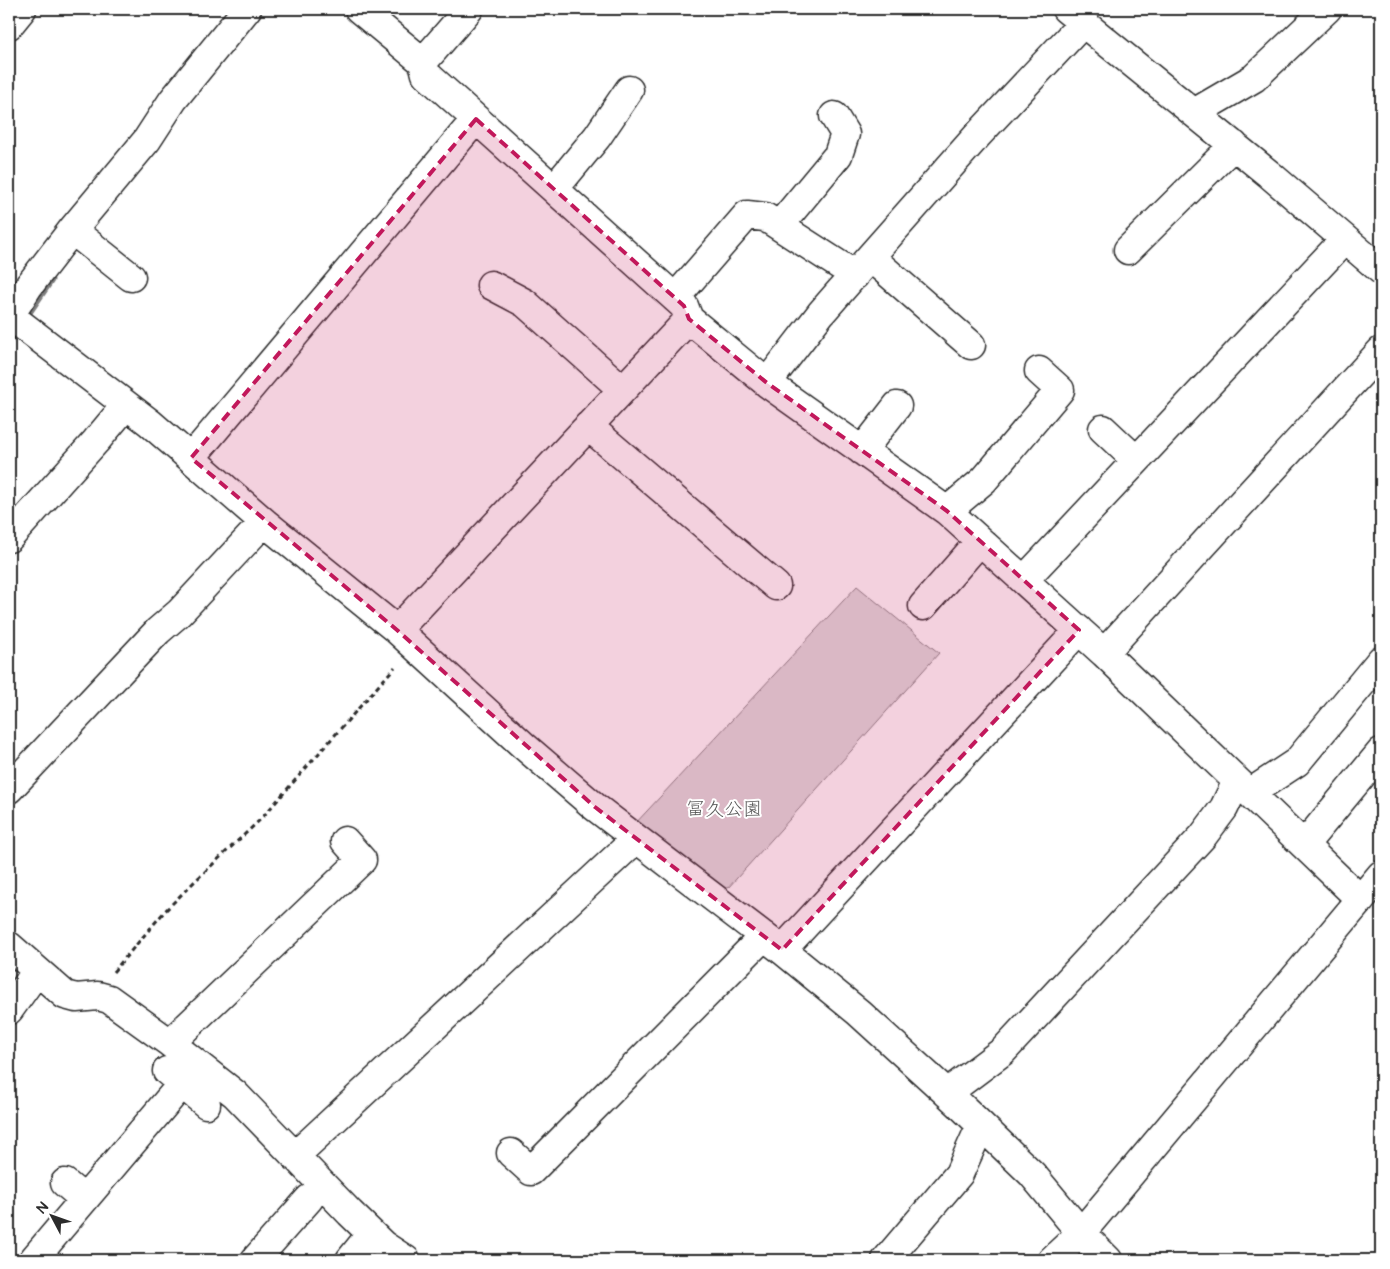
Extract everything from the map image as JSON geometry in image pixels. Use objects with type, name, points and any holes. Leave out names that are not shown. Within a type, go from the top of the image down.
[{"type":"street","points":[[9,26],[22,9]]},
{"type":"street","points":[[247,9],[173,100],[147,140],[72,230],[28,287],[13,319],[126,405],[405,638],[594,807],[773,943],[858,1012],[1032,1174],[1081,1233],[1108,1260]]},
{"type":"street","points":[[359,9],[423,62],[426,74],[767,383],[947,511],[1104,653],[1361,900]]},
{"type":"street","points":[[423,62],[469,9]]},
{"type":"street","points":[[1194,113],[1254,78],[1327,9]]},
{"type":"street","points":[[767,383],[821,313],[977,136],[1074,16],[1234,145],[1381,270]]},
{"type":"street","points":[[554,189],[597,137],[629,90]]},
{"type":"street","points":[[779,226],[838,156],[845,134],[834,116]]},
{"type":"street","points":[[190,458],[476,119]]},
{"type":"street","points":[[1128,250],[1234,145]]},
{"type":"street","points":[[405,638],[588,426],[622,390],[747,215],[765,216],[779,226],[862,266],[970,345]]},
{"type":"street","points":[[72,230],[131,277]]},
{"type":"street","points":[[1024,580],[1345,239]]},
{"type":"street","points":[[491,285],[525,303],[622,390]]},
{"type":"street","points":[[1104,653],[1381,350]]},
{"type":"street","points":[[947,511],[984,480],[1060,390],[1039,371]]},
{"type":"street","points":[[9,538],[96,442],[126,405]]},
{"type":"street","points":[[862,451],[897,406]]},
{"type":"street","points":[[588,426],[776,586]]},
{"type":"street","points":[[1103,429],[1136,460]]},
{"type":"street","points":[[9,789],[264,522]]},
{"type":"street","points":[[923,606],[980,541]]},
{"type":"street","points":[[510,1153],[531,1171],[649,1037],[773,943],[1079,630]]},
{"type":"street","points":[[947,1093],[1003,1051],[1204,836],[1224,808],[1244,787],[1296,762],[1381,660]]},
{"type":"street","points":[[1304,845],[1381,752]]},
{"type":"street","points":[[296,1155],[636,839]]},
{"type":"street","points":[[170,1043],[362,860],[344,841]]},
{"type":"street","points":[[1052,1260],[1081,1233],[1381,875]]},
{"type":"street","points":[[9,946],[65,996],[76,998],[98,996],[109,999],[236,1094],[350,1213],[383,1245],[406,1260]]},
{"type":"street","points":[[9,1010],[37,971]]},
{"type":"street","points":[[33,1260],[75,1191],[175,1077],[206,1104]]},
{"type":"street","points":[[886,1260],[959,1174],[981,1125]]},
{"type":"street","points":[[255,1260],[309,1198]]},
{"type":"street","points":[[350,1260],[372,1234]]},
{"type":"path","points":[[98,996],[105,982],[165,911],[261,819],[405,638]]},
{"type":"highlighted area","points":[[476,119],[684,306],[689,319],[767,383],[947,511],[1079,630],[782,950],[595,807],[397,630],[191,458]]},
{"type":"green space","name":"冨久公園","points":[[857,586],[939,653],[728,888],[716,890],[633,826]]},
{"type":"waterway","points":[[9,340],[50,280]]}]
